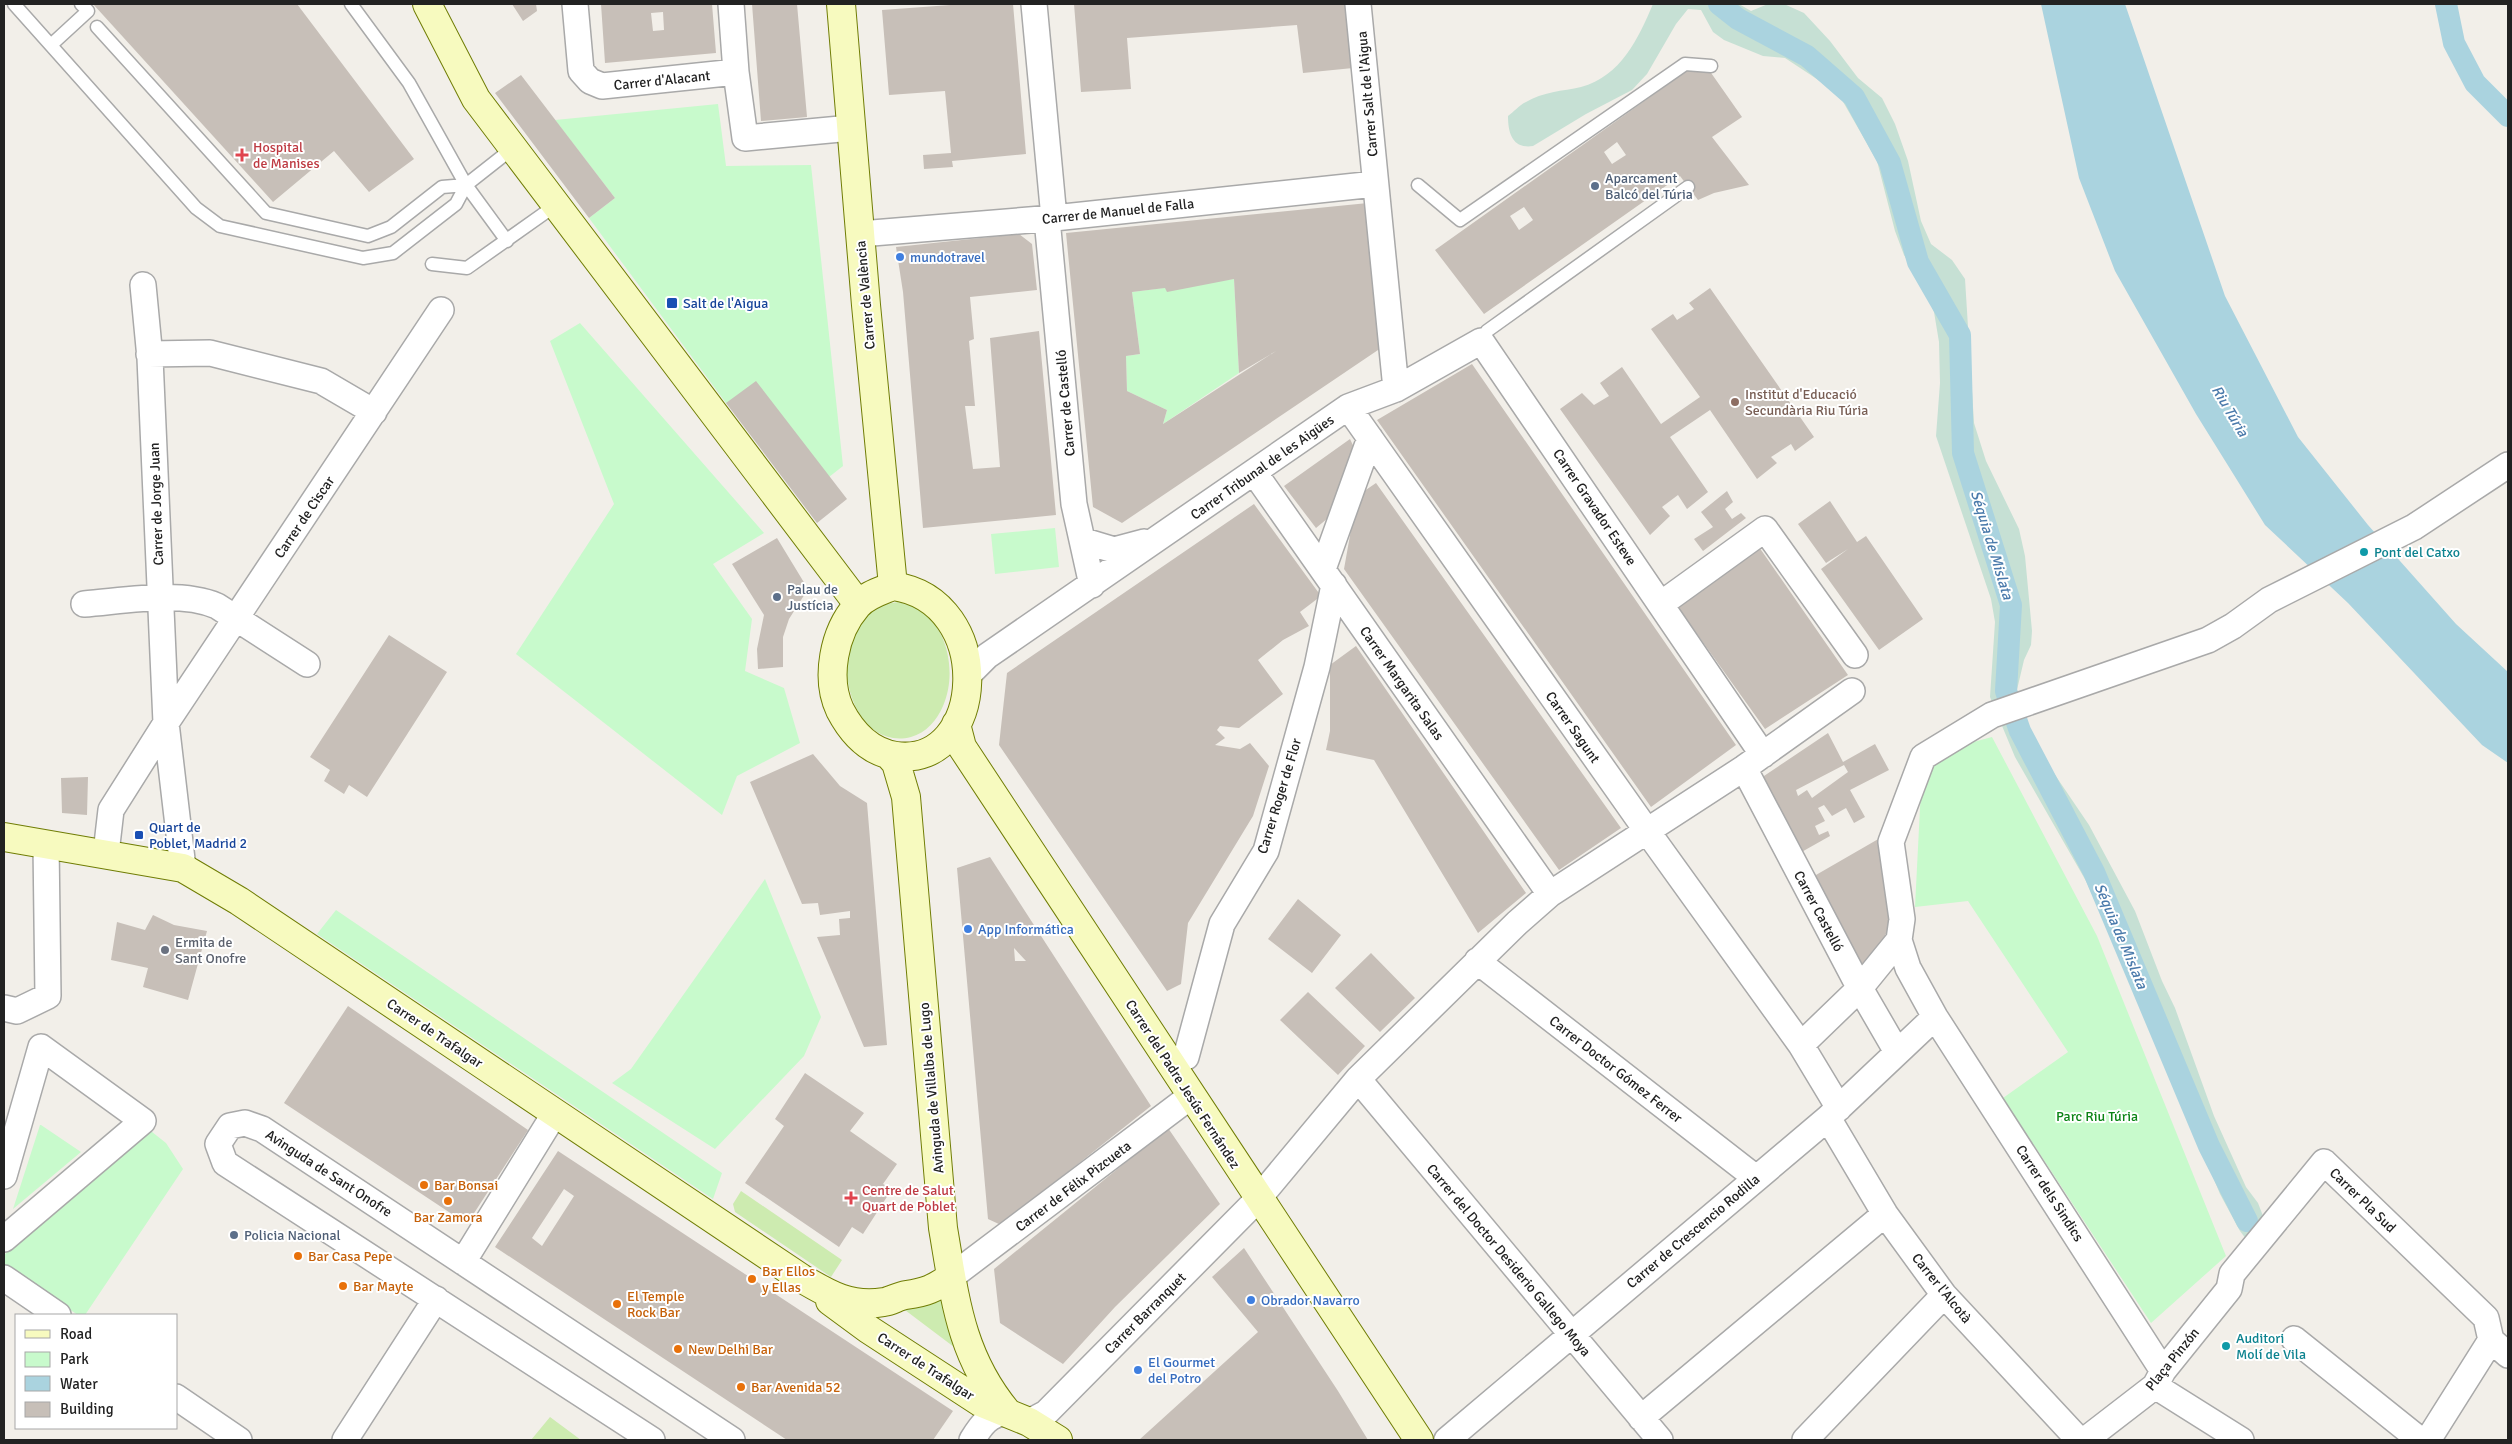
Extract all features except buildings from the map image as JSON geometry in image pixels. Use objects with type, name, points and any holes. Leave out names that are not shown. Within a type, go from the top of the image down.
[{"type":"street","points":[[427,4],[476,99],[858,604]]},
{"type":"street","name":"Carrer d'Alacant","points":[[575,4],[581,71],[590,81],[602,86],[736,72]]},
{"type":"street","points":[[731,4],[736,72],[745,138],[851,128]]},
{"type":"street","name":"Carrer de València","points":[[841,4],[860,234],[893,586]]},
{"type":"street","name":"Carrer de Castelló","points":[[1034,4],[1074,504],[1084,541],[1092,585]]},
{"type":"street","name":"Carrer Salt de l'Aigua","points":[[1358,4],[1375,184]]},
{"type":"street","points":[[1375,184],[1396,390],[1481,342]]},
{"type":"street","name":"Carrer de Manuel de Falla","points":[[860,234],[1051,218],[1375,184]]},
{"type":"street","name":"Carrer de Jorge Juan","points":[[143,285],[150,354],[166,723],[183,868]]},
{"type":"street","name":"Carrer de Ciscar","points":[[106,853],[111,810],[166,723],[441,310]]},
{"type":"street","name":"Carrer Gravador Esteve","points":[[1481,342],[1661,604],[1754,761]]},
{"type":"street","points":[[150,354],[210,353],[321,381],[374,412]]},
{"type":"street","name":"Carrer Tribunal de les Aigües","points":[[968,676],[987,656],[1348,407],[1396,390]]},
{"type":"street","name":"Carrer Sagunt","points":[[1348,407],[1647,831],[1801,1045],[1834,1113]]},
{"type":"street","name":"Carrer Roger de Flor","points":[[1186,1057],[1222,924],[1266,851],[1317,667],[1328,577],[1370,438]]},
{"type":"street","points":[[1801,1045],[1860,988],[1899,940],[1902,919],[1891,842],[1923,757],[1992,715],[2208,640],[2233,626],[2269,600],[2414,527],[2508,465]]},
{"type":"street","name":"Carrer Margarita Salas","points":[[1254,472],[1550,894]]},
{"type":"street","points":[[1661,604],[1765,528],[1855,655]]},
{"type":"street","points":[[1084,541],[1114,550],[1159,538]]},
{"type":"street","points":[[893,586],[921,593],[948,618],[960,636],[968,676],[967,691],[956,724],[946,739],[931,751],[905,757],[889,755],[866,744],[854,733],[835,696],[832,677],[841,632],[858,604],[874,593],[893,586]]},
{"type":"street","points":[[84,604],[160,599],[202,600],[236,618],[307,664]]},
{"type":"street","name":"Carrer Barranquet","points":[[972,1440],[985,1421],[994,1414],[1018,1417],[1046,1412],[1258,1199],[1358,1079],[1477,961],[1550,894],[1754,761],[1852,691]]},
{"type":"street","name":"Carrer del Padre Jesús Fernández","points":[[956,724],[962,747],[1258,1199],[1419,1440]]},
{"type":"street","name":"Avinguda de Villalba de Lugo","points":[[889,755],[896,763],[906,797],[943,1228],[951,1277],[963,1333],[970,1353],[991,1392],[1018,1417]]},
{"type":"street","name":"Carrer Castelló","points":[[1754,761],[1860,988],[1896,1052]]},
{"type":"street","name":"Carrer de Trafalgar","points":[[4,837],[106,853],[183,868],[239,902],[801,1278],[868,1329],[980,1402],[1018,1417],[1058,1440]]},
{"type":"street","points":[[4,1008],[18,1011],[48,996],[46,844]]},
{"type":"street","name":"Carrer dels Sindics","points":[[1899,940],[1908,968],[1935,1017],[2159,1379]]},
{"type":"street","name":"Carrer Doctor Gómez Ferrer","points":[[1477,961],[1756,1178]]},
{"type":"street","name":"Carrer de Crescencio Rodilla","points":[[1447,1440],[1834,1113],[1935,1017]]},
{"type":"street","points":[[4,1176],[41,1047],[143,1121],[4,1240]]},
{"type":"street","name":"Carrer del Doctor Desiderio Gallego Moya","points":[[1358,1079],[1660,1440]]},
{"type":"street","name":"Carrer de Félix Pizcueta","points":[[951,1277],[1183,1102],[1196,1102]]},
{"type":"street","points":[[463,1262],[555,1113]]},
{"type":"street","name":"Carrer l'Alcotà","points":[[1834,1113],[1886,1214],[1944,1295],[2079,1440]]},
{"type":"street","name":"Avinguda de Sant Onofre","points":[[652,1440],[225,1163],[218,1144],[230,1126],[245,1123],[262,1129],[732,1440]]},
{"type":"street","name":"Carrer Pla Sud","points":[[2229,1289],[2232,1274],[2324,1162],[2486,1318],[2500,1348]]},
{"type":"street","points":[[1641,1418],[1886,1214]]},
{"type":"street","points":[[905,1295],[924,1279],[931,1268],[941,1245],[943,1228]]},
{"type":"street","name":"Carrer de Trafalgar","points":[[801,1278],[834,1297],[856,1304],[884,1302],[905,1295],[925,1293],[951,1277]]},
{"type":"street","points":[[4,1278],[57,1314]]},
{"type":"street","name":"Plaça Pinzón","points":[[2085,1440],[2159,1379],[2229,1289]]},
{"type":"street","points":[[1817,1436],[1944,1295]]},
{"type":"street","points":[[345,1440],[436,1299]]},
{"type":"street","points":[[2294,1339],[2420,1440]]},
{"type":"street","points":[[2428,1440],[2500,1348]]},
{"type":"street","points":[[2159,1379],[2242,1440]]},
{"type":"street","points":[[178,1398],[238,1440]]},
{"type":"lane","points":[[51,45],[88,11],[81,4]]},
{"type":"lane","points":[[351,4],[409,83],[466,185],[507,240]]},
{"type":"lane","points":[[20,6],[51,45],[196,208],[220,226],[363,258],[393,253],[456,204],[466,185],[513,148]]},
{"type":"lane","points":[[97,27],[266,213],[368,236],[390,227],[442,187],[466,185]]},
{"type":"lane","points":[[1418,185],[1460,220],[1685,64],[1711,66]]},
{"type":"lane","points":[[1481,342],[1487,331],[1688,187]]},
{"type":"lane","points":[[432,264],[467,268],[556,205]]},
{"type":"green space","points":[[1653,4],[1739,4],[1751,11],[1768,4],[1784,4],[1804,13],[1830,41],[1858,78],[1882,98],[1895,124],[1908,161],[1921,221],[1931,244],[1952,260],[1965,279],[1974,423],[1986,461],[2019,529],[2025,556],[2032,631],[2031,645],[2024,660],[2016,694],[2019,707],[2049,766],[2089,825],[2135,911],[2162,981],[2175,1008],[2214,1116],[2246,1187],[2258,1203],[2263,1216],[2259,1230],[2246,1239],[2220,1194],[2137,993],[2086,881],[2015,757],[1990,697],[1995,622],[1991,599],[1936,436],[1940,383],[1939,342],[1934,312],[1923,286],[1904,255],[1895,231],[1877,161],[1838,93],[1785,58],[1763,56],[1724,40],[1713,32],[1701,10],[1688,9],[1676,24],[1647,74],[1632,90],[1586,114],[1533,146],[1521,145],[1513,139],[1509,129],[1508,116],[1523,103],[1532,99],[1546,94],[1581,87],[1595,82],[1607,74],[1617,65],[1634,43]]},
{"type":"green space","points":[[718,104],[726,166],[811,165],[843,466],[829,477],[726,403],[589,218],[615,198],[555,120]]},
{"type":"green space","points":[[1234,279],[1239,373],[1163,424],[1167,410],[1127,391],[1126,356],[1140,354],[1132,292]]},
{"type":"green space","points":[[580,323],[764,533],[713,564],[752,619],[745,671],[784,688],[800,743],[737,776],[722,815],[516,654],[614,504],[550,341]]},
{"type":"green space","points":[[1055,528],[1059,567],[995,574],[991,534]]},
{"type":"green space","points":[[898,602],[916,608],[936,626],[943,638],[949,666],[947,694],[941,711],[926,729],[911,737],[887,737],[868,725],[855,704],[847,679],[848,653],[856,629],[872,611]]},
{"type":"green space","name":"Parc Riu Túria","points":[[1992,737],[2097,936],[2226,1256],[2151,1323],[2003,1098],[2068,1052],[1968,901],[1915,907],[1921,788],[1940,751]]},
{"type":"green space","points":[[765,879],[821,1017],[804,1056],[715,1149],[612,1083],[631,1069]]},
{"type":"green space","points":[[336,910],[722,1173],[713,1199],[317,934]]},
{"type":"green space","points":[[40,1125],[81,1152],[13,1209]]},
{"type":"green space","points":[[147,1128],[166,1143],[183,1169],[86,1314],[76,1314],[4,1266],[4,1255]]},
{"type":"green space","points":[[741,1191],[842,1260],[831,1277],[735,1212],[733,1204]]},
{"type":"green space","points":[[942,1294],[945,1319],[954,1347],[897,1304]]},
{"type":"green space","points":[[550,1417],[581,1440],[531,1440]]},
{"type":"water","name":"Riu Túria","points":[[2041,4],[2125,4],[2225,296],[2298,437],[2368,525],[2456,624],[2508,672],[2508,763],[2482,745],[2348,603],[2265,525],[2196,414],[2115,271],[2079,178]]},
{"type":"waterway","name":"Séquia de Mislata","points":[[1719,4],[1738,19],[1807,56],[1854,97],[1890,163],[1918,262],[1960,335],[1963,453],[2011,605],[2006,691],[2020,731],[2094,872],[2209,1146],[2247,1221]]},
{"type":"waterway","points":[[2446,4],[2454,43],[2475,83],[2508,116]]},
{"type":"place","name":"Hospital de Manises","points":[[242,155]]},
{"type":"place","name":"Aparcament Balcó del Túria","points":[[1595,186]]},
{"type":"place","name":"mundotravel","points":[[900,257]]},
{"type":"place","name":"Salt de l'Aigua","points":[[672,303]]},
{"type":"place","name":"Institut d'Educació Secundària Riu Túria","points":[[1735,402]]},
{"type":"place","name":"Pont del Catxo","points":[[2364,552]]},
{"type":"place","name":"Palau de Justícia","points":[[777,597]]},
{"type":"place","name":"Quart de Poblet, Madrid 2","points":[[139,835]]},
{"type":"place","name":"App Informática","points":[[968,929]]},
{"type":"place","name":"Ermita de Sant Onofre","points":[[165,950]]},
{"type":"place","name":"Bar Bonsai","points":[[424,1185]]},
{"type":"place","name":"Centre de Salut Quart de Poblet","points":[[851,1198]]},
{"type":"place","name":"Bar Zamora","points":[[448,1201]]},
{"type":"place","name":"Policia Nacional","points":[[234,1235]]},
{"type":"place","name":"Bar Casa Pepe","points":[[298,1256]]},
{"type":"place","name":"Bar Ellos y Ellas","points":[[752,1279]]},
{"type":"place","name":"Bar Mayte","points":[[343,1286]]},
{"type":"place","name":"Obrador Navarro","points":[[1251,1300]]},
{"type":"place","name":"El Temple Rock Bar","points":[[617,1304]]},
{"type":"place","name":"Auditori Molí de Vila","points":[[2226,1346]]},
{"type":"place","name":"New Delhi Bar","points":[[678,1349]]},
{"type":"place","name":"El Gourmet del Potro","points":[[1138,1370]]},
{"type":"place","name":"Bar Avenida 52","points":[[741,1387]]}]
